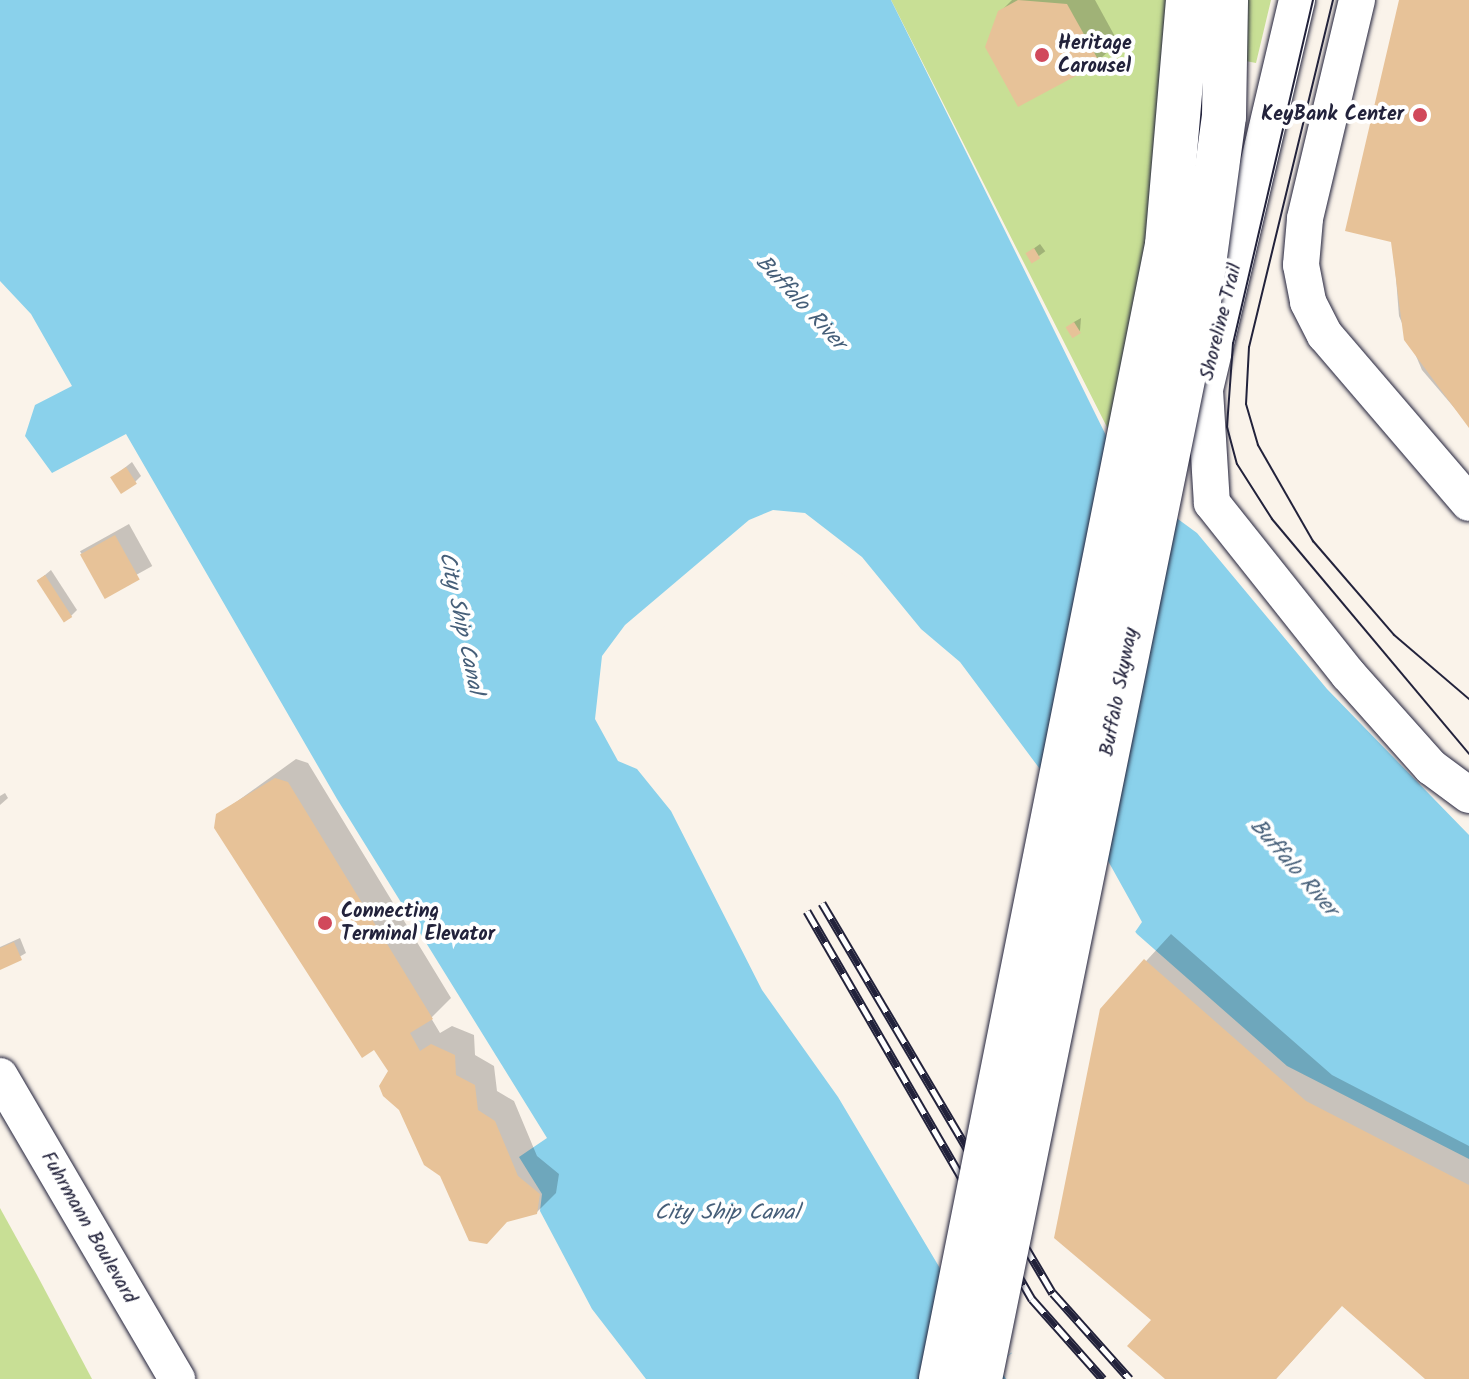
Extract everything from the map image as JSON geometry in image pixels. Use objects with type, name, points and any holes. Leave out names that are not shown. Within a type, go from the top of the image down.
[{"type":"highway","name":"Buffalo Skyway","points":[[941,1379],[1167,245],[1188,0]]},
{"type":"highway","name":"Buffalo Skyway","points":[[980,1379],[1199,301],[1224,116],[1226,0]]},
{"type":"street","name":"Shoreline Trail","points":[[1297,0],[1244,237],[1205,390],[1212,503],[1356,683],[1431,767],[1469,795]]},
{"type":"street","points":[[1357,0],[1301,242],[1308,302],[1325,335],[1469,503]]},
{"type":"street","name":"Fuhrmann Boulevard","points":[[0,1076],[177,1379]]},
{"type":"green space","points":[[891,0],[1271,0],[1256,63],[1189,50],[1112,437]]},
{"type":"green space","points":[[0,1208],[37,1275],[92,1379],[0,1379]]},
{"type":"water","points":[[0,0],[891,0],[1130,484],[1197,533],[1327,689],[1469,835],[1469,1159],[1287,1066],[1137,934],[852,576],[809,542],[763,534],[637,645],[624,691],[869,1130],[1012,1353],[997,1364],[1006,1379],[646,1379],[592,1309],[540,1211],[542,1194],[519,1157],[547,1138],[337,799],[126,434],[52,473],[25,436],[35,405],[72,386],[31,314],[0,281]]},
{"type":"pier","points":[[773,510],[805,513],[862,557],[921,629],[960,662],[1107,859],[1142,922],[1133,935],[849,579],[807,546],[764,539],[640,648],[628,691],[873,1128],[1015,1350],[997,1364],[838,1097],[762,990],[671,811],[637,769],[618,761],[595,719],[602,656],[625,625],[749,520]]},
{"type":"building","name":"Heritage Carousel","points":[[1018,0],[1067,4],[1100,63],[1018,107],[985,47],[998,11]]},
{"type":"building","name":"KeyBank Center","points":[[1399,0],[1469,0],[1469,428],[1404,340],[1391,242],[1345,231]]},
{"type":"building","points":[[1034,248],[1040,258],[1032,263],[1025,253]]},
{"type":"building","points":[[1074,322],[1081,333],[1072,338],[1066,327]]},
{"type":"building","points":[[126,467],[137,484],[121,494],[110,477]]},
{"type":"building","points":[[115,535],[140,580],[105,599],[80,554]]},
{"type":"building","points":[[45,575],[72,617],[64,622],[37,580]]},
{"type":"building","name":"Connecting Terminal Elevator","points":[[275,778],[288,782],[433,1019],[410,1033],[420,1051],[431,1044],[455,1055],[456,1075],[475,1085],[478,1110],[495,1121],[518,1176],[540,1194],[537,1214],[507,1222],[487,1244],[469,1241],[440,1176],[424,1165],[399,1110],[383,1096],[379,1086],[388,1071],[374,1050],[362,1058],[214,828],[216,814]]},
{"type":"building","points":[[14,942],[22,960],[0,970],[0,948]]},
{"type":"building","points":[[1144,959],[1306,1101],[1469,1185],[1469,1379],[1425,1379],[1342,1306],[1276,1379],[1165,1379],[1127,1346],[1151,1320],[1054,1238],[1100,1009]]},
{"type":"tram line","points":[[1313,0],[1233,343],[1227,427],[1237,464],[1272,519],[1469,754]]},
{"type":"tram line","points":[[1333,0],[1249,347],[1246,404],[1258,445],[1313,541],[1394,635],[1469,699]]},
{"type":"railway","points":[[822,903],[1053,1293],[1130,1379]]},
{"type":"railway","points":[[807,911],[1032,1299],[1103,1379]]},
{"type":"place","name":"Heritage Carousel","points":[[1042,55]]},
{"type":"place","name":"KeyBank Center","points":[[1420,115]]},
{"type":"place","name":"Connecting Terminal Elevator","points":[[325,923]]},
{"type":"water label","name":"Buffalo River","points":[[800,303]]},
{"type":"water label","name":"City Ship Canal","points":[[460,623]]},
{"type":"water label","name":"Buffalo River","points":[[1293,868]]},
{"type":"water label","name":"City Ship Canal","points":[[727,1214]]}]
